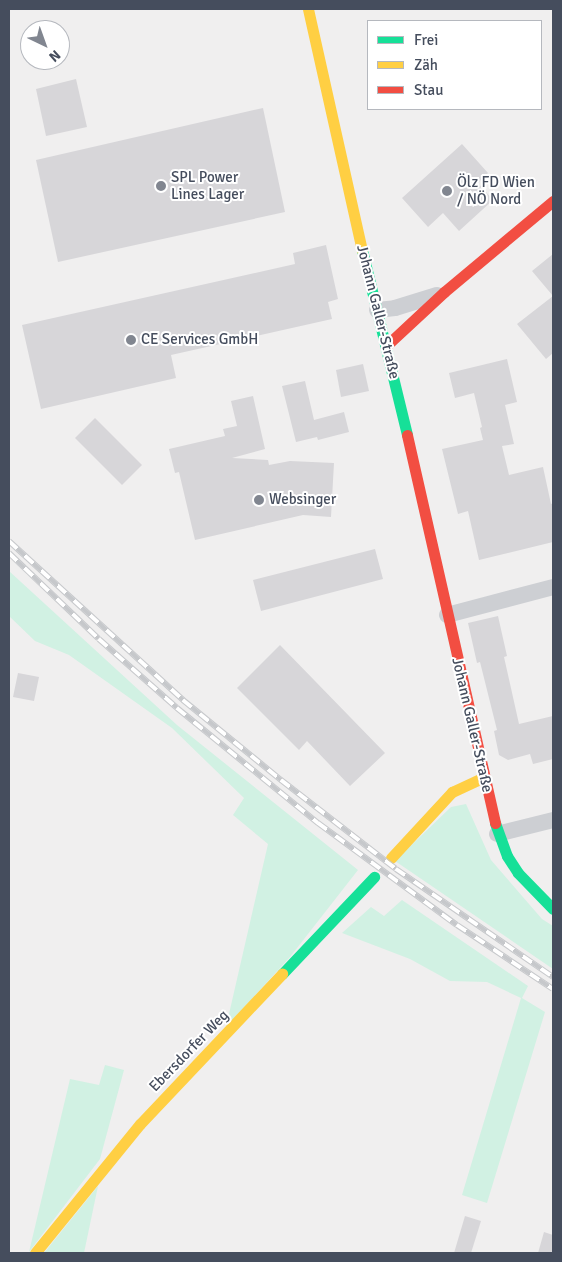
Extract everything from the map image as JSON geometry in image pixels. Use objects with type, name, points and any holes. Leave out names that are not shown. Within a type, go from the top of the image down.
[{"type":"street","name":"Johann Galler-Straße","points":[[308,9],[377,310],[387,345],[496,834],[507,856],[518,872],[553,909]]},
{"type":"street","points":[[387,345],[427,310],[444,292],[553,201]]},
{"type":"street","points":[[377,310],[396,308],[425,301],[444,292]]},
{"type":"street","points":[[447,615],[553,587]]},
{"type":"street","points":[[391,858],[452,792],[484,777]]},
{"type":"street","points":[[496,834],[553,820]]},
{"type":"street","name":"Ebersdorfer Weg","points":[[35,1253],[140,1124],[374,877]]},
{"type":"green space","points":[[9,571],[177,725],[358,870],[290,957],[226,1027],[268,844],[233,815],[244,798],[172,728],[69,655],[35,641],[9,616]]},
{"type":"green space","points":[[466,804],[491,860],[542,919],[553,926],[553,969],[395,861],[451,807]]},
{"type":"green space","points":[[402,900],[528,986],[522,998],[545,1012],[487,1203],[462,1195],[521,998],[487,982],[450,981],[410,959],[342,933],[371,907],[384,916]]},
{"type":"green space","points":[[105,1065],[124,1070],[100,1159],[29,1252],[70,1079],[99,1085]]},
{"type":"green space","points":[[98,1186],[84,1253],[44,1253]]},
{"type":"building","points":[[76,79],[87,127],[46,136],[36,89]]},
{"type":"building","name":"SPL Power Lines Lager","points":[[263,108],[285,212],[58,262],[36,160]]},
{"type":"building","name":"Ölz FD Wien / NÖ Nord","points":[[462,144],[488,173],[478,183],[493,200],[459,231],[443,213],[428,227],[402,198]]},
{"type":"building","name":"CE Services GmbH","points":[[326,245],[338,299],[328,302],[332,319],[171,355],[176,378],[41,409],[22,325],[295,264],[293,253]]},
{"type":"building","points":[[553,254],[553,296],[532,271]]},
{"type":"building","points":[[553,296],[553,353],[546,359],[517,324]]},
{"type":"building","points":[[507,359],[517,402],[505,405],[514,444],[502,446],[509,475],[543,467],[551,504],[553,503],[553,542],[479,560],[468,511],[458,514],[442,449],[483,440],[480,428],[482,427],[474,393],[455,398],[449,373]]},
{"type":"building","points":[[363,364],[369,391],[341,397],[336,370]]},
{"type":"building","points":[[305,381],[314,420],[344,412],[349,432],[318,440],[317,437],[296,442],[282,386]]},
{"type":"building","name":"Websinger","points":[[253,396],[265,449],[232,458],[268,460],[269,465],[290,461],[334,463],[331,517],[303,515],[195,540],[179,472],[175,473],[169,449],[225,436],[223,429],[237,426],[231,401]]},
{"type":"building","points":[[95,418],[142,465],[122,485],[75,438]]},
{"type":"building","points":[[375,549],[383,579],[261,611],[253,580]]},
{"type":"building","points":[[498,616],[507,656],[504,657],[519,724],[553,716],[553,759],[533,764],[530,754],[508,760],[499,755],[494,731],[497,730],[480,662],[477,663],[468,623]]},
{"type":"building","points":[[280,645],[385,753],[350,786],[307,741],[299,750],[237,688]]},
{"type":"building","points":[[18,673],[39,677],[34,701],[13,697]]},
{"type":"building","points":[[465,1216],[481,1221],[471,1253],[454,1253]]},
{"type":"building","points":[[544,1232],[553,1235],[553,1253],[538,1253]]},
{"type":"railway","points":[[9,541],[183,700],[281,780],[396,869],[553,977]]},
{"type":"railway","points":[[9,553],[99,639],[177,708],[318,823],[457,925],[553,989]]},
{"type":"traffic: fast","points":[[362,250],[407,435]]},
{"type":"traffic: fast","points":[[495,823],[507,856],[518,873],[553,909]]},
{"type":"traffic: fast","points":[[282,974],[374,877]]},
{"type":"traffic: slow","points":[[308,9],[362,250]]},
{"type":"traffic: slow","points":[[391,858],[452,792],[484,777]]},
{"type":"traffic: slow","points":[[35,1253],[140,1124],[282,974]]},
{"type":"traffic: jam","points":[[387,345],[444,292],[553,201]]},
{"type":"traffic: jam","points":[[407,435],[495,823]]},
{"type":"place","name":"SPL Power Lines Lager","points":[[161,186]]},
{"type":"place","name":"Ölz FD Wien / NÖ Nord","points":[[447,191]]},
{"type":"place","name":"CE Services GmbH","points":[[131,340]]},
{"type":"place","name":"Websinger","points":[[259,500]]}]
